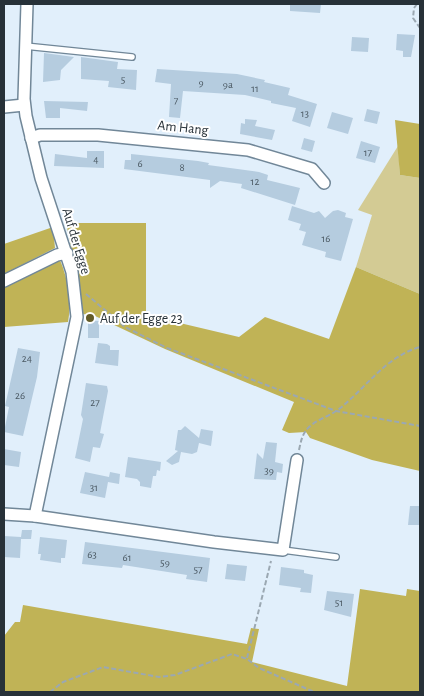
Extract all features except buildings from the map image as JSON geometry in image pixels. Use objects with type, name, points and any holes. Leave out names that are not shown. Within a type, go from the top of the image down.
[{"type":"street","name":"Auf der Egge","points":[[27,4],[24,105],[41,178],[66,253],[75,290],[76,317],[72,344],[35,516]]},
{"type":"street","points":[[4,107],[24,105]]},
{"type":"street","name":"Am Hang","points":[[31,138],[40,135],[98,135],[248,150],[312,169],[324,183]]},
{"type":"street","points":[[4,282],[57,255],[66,253]]},
{"type":"street","points":[[4,514],[35,516],[214,542],[278,549],[297,460]]},
{"type":"lane","points":[[26,46],[132,57]]},
{"type":"lane","points":[[278,549],[336,556]]},
{"type":"path","points":[[417,4],[414,8],[413,18],[420,28]]},
{"type":"path","points":[[75,290],[83,292],[101,309],[144,338],[336,411],[420,426]]},
{"type":"path","points":[[297,460],[301,436],[310,426],[336,411],[353,398],[388,362],[420,348]]},
{"type":"path","points":[[247,659],[278,549]]},
{"type":"path","points":[[50,692],[63,682],[103,667],[159,677],[175,675],[232,654],[247,659],[259,668],[314,692]]},
{"type":"shaded area","points":[[395,120],[420,124],[420,178],[400,175]]},
{"type":"shaded area","points":[[398,146],[400,175],[420,178],[420,294],[356,267],[372,215],[358,210]]},
{"type":"shaded area","points":[[66,223],[146,223],[146,315],[239,337],[265,317],[329,339],[356,267],[420,294],[420,471],[372,460],[310,438],[306,432],[289,433],[282,430],[294,402],[165,349],[93,315],[82,314],[80,287]]},
{"type":"shaded area","points":[[53,227],[55,248],[4,274],[4,244]]},
{"type":"shaded area","points":[[60,260],[68,291],[70,307],[68,322],[4,327],[4,286]]},
{"type":"shaded area","points":[[360,589],[406,596],[407,589],[420,591],[420,692],[4,692],[4,636],[15,622],[20,622],[23,605],[247,644],[251,628],[259,629],[252,662],[347,686]]},
{"type":"place","name":"Auf der Egge 23","points":[[90,318]]}]
